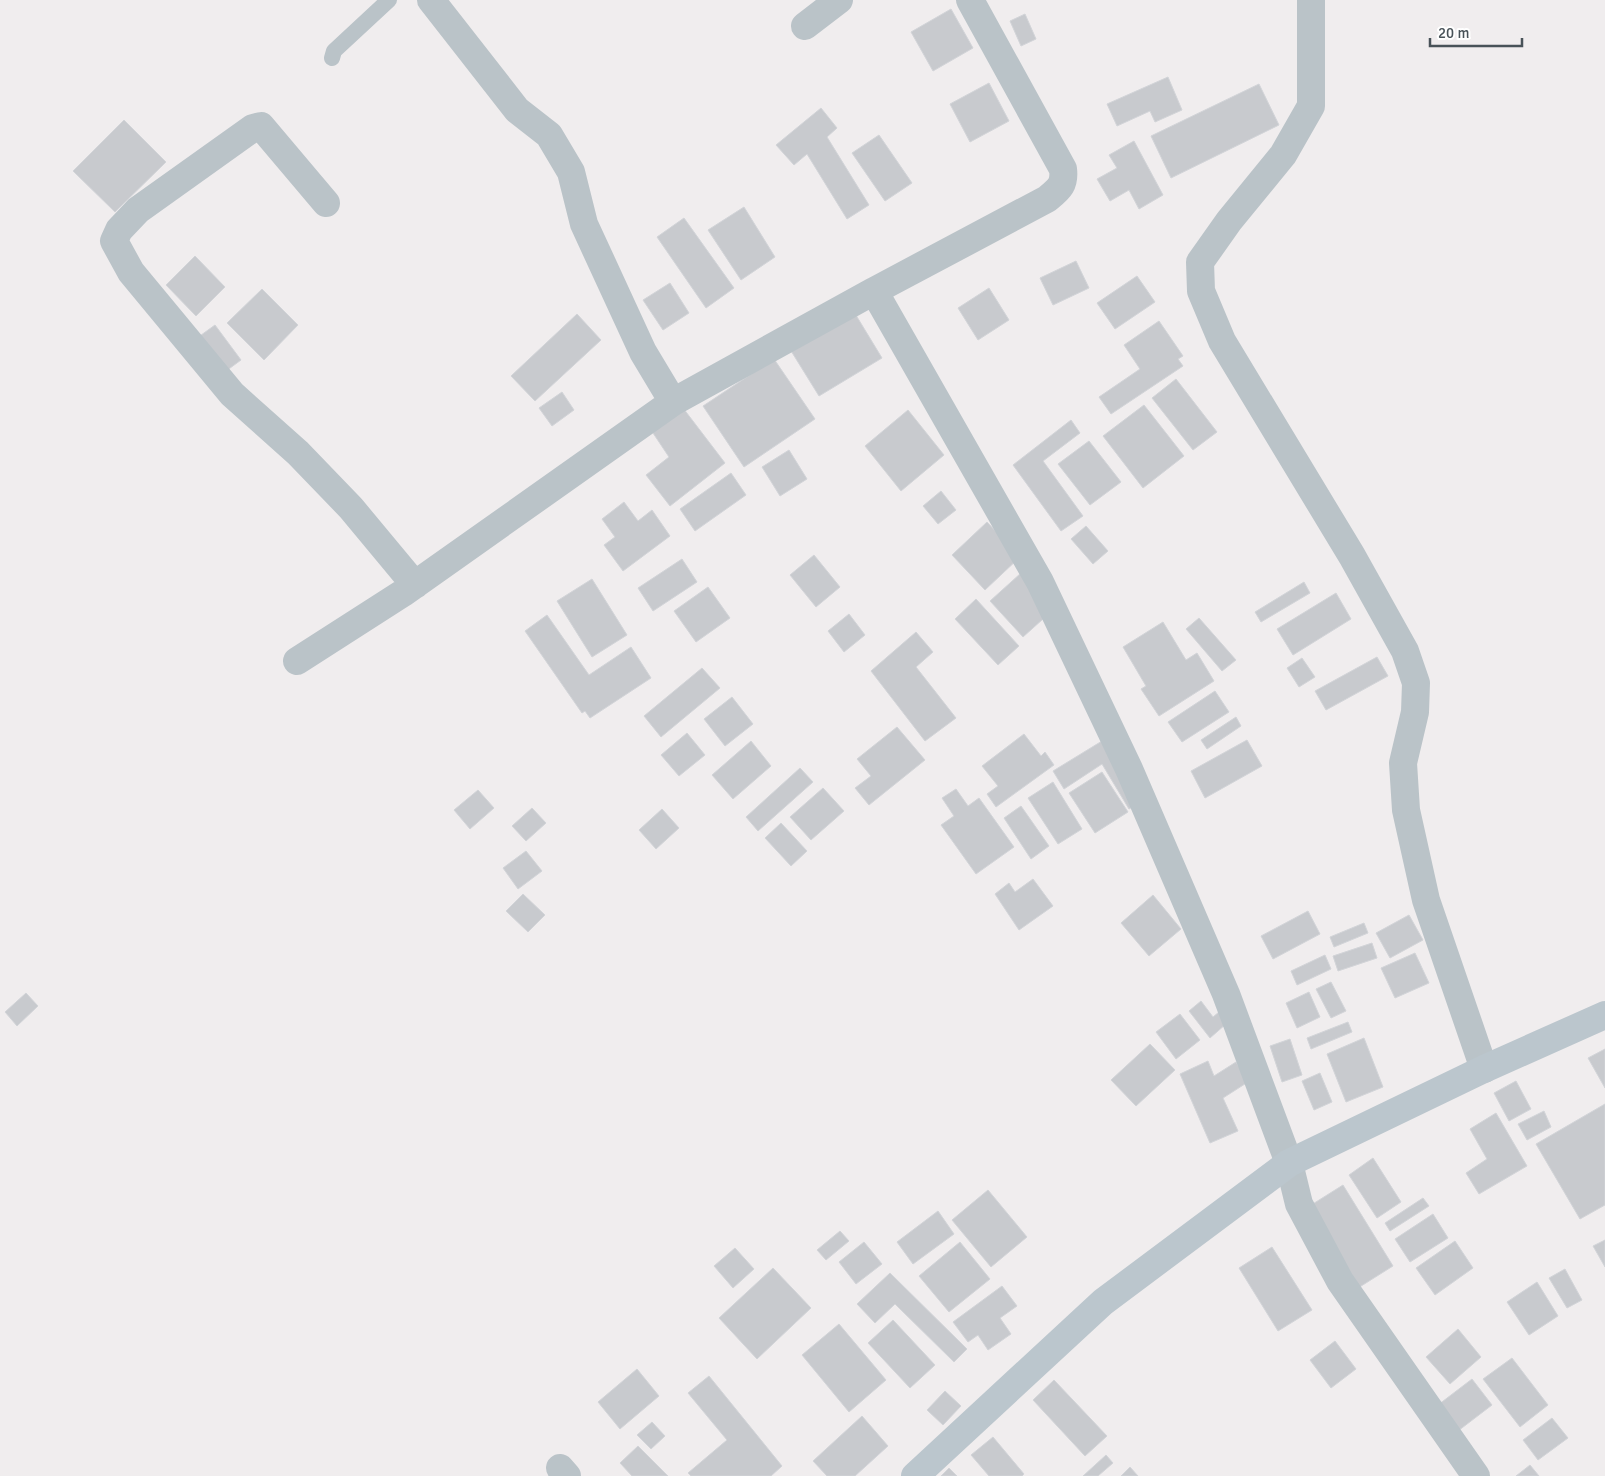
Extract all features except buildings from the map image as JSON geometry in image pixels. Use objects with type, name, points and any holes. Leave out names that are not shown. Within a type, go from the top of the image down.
[{"type":"street","points":[[431,0],[517,110],[549,135],[571,172],[584,224],[635,335],[673,402]]},
{"type":"street","points":[[805,26],[839,0]]},
{"type":"street","points":[[297,661],[415,585],[673,402],[874,291],[1047,199],[1062,186],[1064,178],[1063,169],[970,0]]},
{"type":"street","points":[[1311,0],[1311,106],[1282,155],[1229,221],[1200,262],[1201,291],[1222,341],[1323,506],[1405,651],[1416,683],[1415,712],[1403,762],[1406,810],[1426,900],[1484,1069]]},
{"type":"street","points":[[326,203],[261,126],[253,128],[138,210],[119,230],[114,242],[131,272],[232,394],[298,453],[352,508],[415,585]]},
{"type":"street","points":[[874,291],[1040,582],[1125,760],[1226,994],[1289,1163],[1299,1204],[1340,1282],[1476,1476]]},
{"type":"street","points":[[915,1476],[1103,1302],[1289,1163],[1484,1069],[1605,1015]]},
{"type":"lane","points":[[332,58],[334,51],[389,0]]}]
